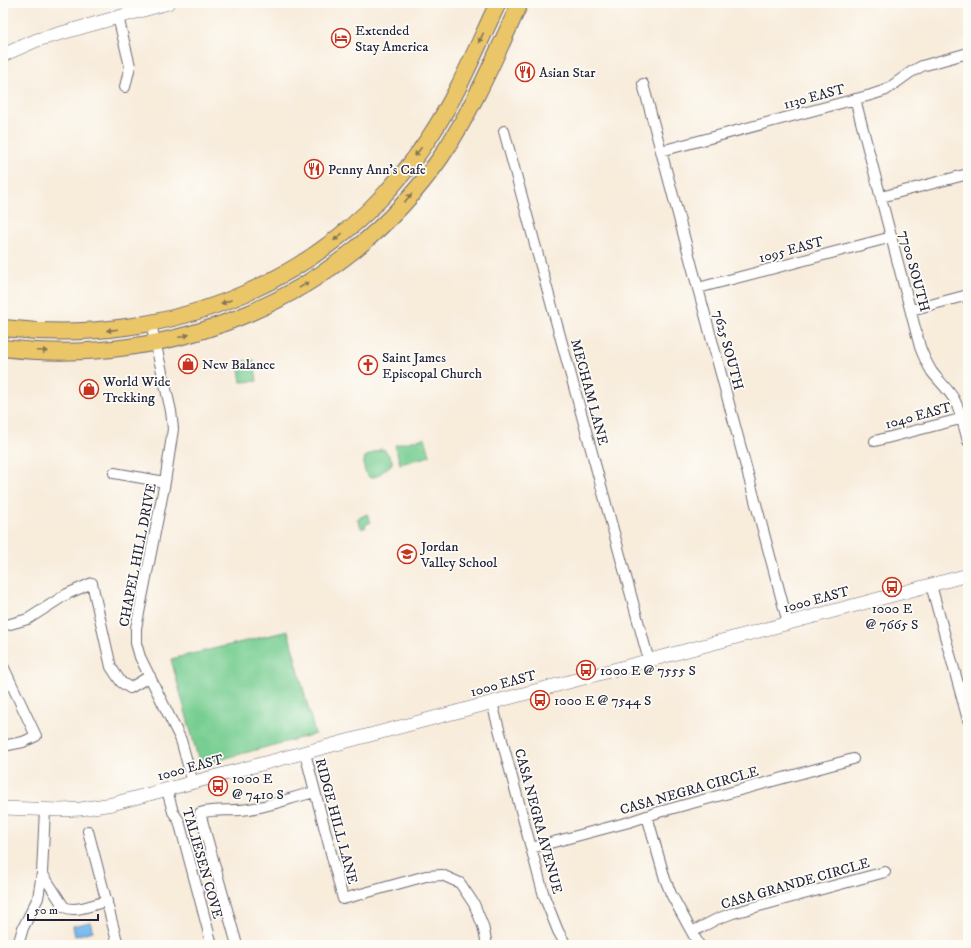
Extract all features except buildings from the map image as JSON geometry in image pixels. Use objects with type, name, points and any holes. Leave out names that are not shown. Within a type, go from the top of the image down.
[{"type":"main road","points":[[3,328],[40,332],[82,332],[151,324],[207,309],[269,282],[293,269],[318,252],[368,211],[404,172],[438,124],[457,90],[498,3]]},
{"type":"main road","points":[[3,348],[78,352],[117,349],[156,343],[186,336],[223,324],[280,299],[324,273],[375,232],[396,212],[440,158],[454,136],[480,88],[520,3]]},
{"type":"street","points":[[3,55],[37,40],[168,3]]},
{"type":"street","points":[[118,17],[130,66],[125,87]]},
{"type":"street","name":"1130 EAST","points":[[661,151],[886,90],[922,66],[968,53]]},
{"type":"street","name":"7625 SOUTH","points":[[643,84],[788,623]]},
{"type":"street","name":"7700 SOUTH","points":[[855,99],[925,359],[931,371],[948,390],[965,418],[968,441]]},
{"type":"street","name":"MECHAM LANE","points":[[504,131],[648,660]]},
{"type":"street","points":[[881,197],[968,174]]},
{"type":"street","name":"1095 EAST","points":[[698,288],[892,237]]},
{"type":"street","points":[[911,310],[968,295]]},
{"type":"street","name":"CHAPEL HILL DRIVE","points":[[151,324],[172,411],[173,429],[165,482],[136,628],[136,643],[181,740],[193,783]]},
{"type":"street","name":"1040 EAST","points":[[875,441],[965,418]]},
{"type":"street","points":[[114,473],[165,482]]},
{"type":"street","name":"1000 EAST","points":[[3,808],[81,809],[112,804],[968,575]]},
{"type":"street","points":[[3,626],[28,619],[67,594],[92,583],[111,667],[121,682],[130,688],[150,676]]},
{"type":"street","points":[[931,585],[968,720]]},
{"type":"street","points":[[3,666],[36,736],[23,742],[3,746]]},
{"type":"street","name":"CASA NEGRA AVENUE","points":[[492,703],[544,896],[558,931],[566,945]]},
{"type":"street","name":"RIDGE HILL LANE","points":[[305,753],[344,900],[426,876],[442,875],[460,883],[474,904],[483,926],[487,945]]},
{"type":"street","name":"CASA NEGRA CIRCLE","points":[[531,848],[854,759]]},
{"type":"street","name":"TALIESEN COVE","points":[[167,790],[173,812],[179,821],[212,945]]},
{"type":"street","points":[[237,945],[200,813],[214,810],[248,810],[315,792]]},
{"type":"street","points":[[18,945],[23,928],[38,898],[42,873],[44,809]]},
{"type":"street","points":[[647,816],[665,879],[671,894],[699,945]]},
{"type":"street","points":[[88,831],[118,945]]},
{"type":"street","name":"CASA GRANDE CIRCLE","points":[[692,932],[717,919],[733,913],[885,872]]},
{"type":"street","points":[[42,873],[64,907],[69,910],[107,901]]},
{"type":"green space","points":[[254,360],[257,381],[241,382],[238,362]]},
{"type":"green space","points":[[425,438],[430,456],[400,464],[395,445]]},
{"type":"green space","points":[[381,449],[385,450],[392,460],[392,464],[377,476],[370,478],[364,468],[365,457]]},
{"type":"green space","points":[[367,514],[371,522],[365,525],[366,527],[362,529],[357,519]]},
{"type":"green space","points":[[288,631],[315,734],[200,765],[171,659]]},
{"type":"water","points":[[90,922],[93,931],[75,936],[73,926]]},
{"type":"place","name":"Extended Stay America","points":[[341,38]]},
{"type":"place","name":"Asian Star","points":[[525,72]]},
{"type":"place","name":"Penny Ann's Cafe","points":[[314,169]]},
{"type":"place","name":"New Balance","points":[[188,364]]},
{"type":"place","name":"Saint James Episcopal Church","points":[[368,365]]},
{"type":"place","name":"World Wide Trekking","points":[[89,389]]},
{"type":"place","name":"Jordan Valley School","points":[[407,554]]},
{"type":"place","name":"1000 E @ 7665 S","points":[[892,587]]},
{"type":"place","name":"1000 E @ 7555 S","points":[[586,670]]},
{"type":"place","name":"1000 E @ 7544 S","points":[[540,700]]},
{"type":"place","name":"1000 E @ 7410 S","points":[[218,786]]}]
